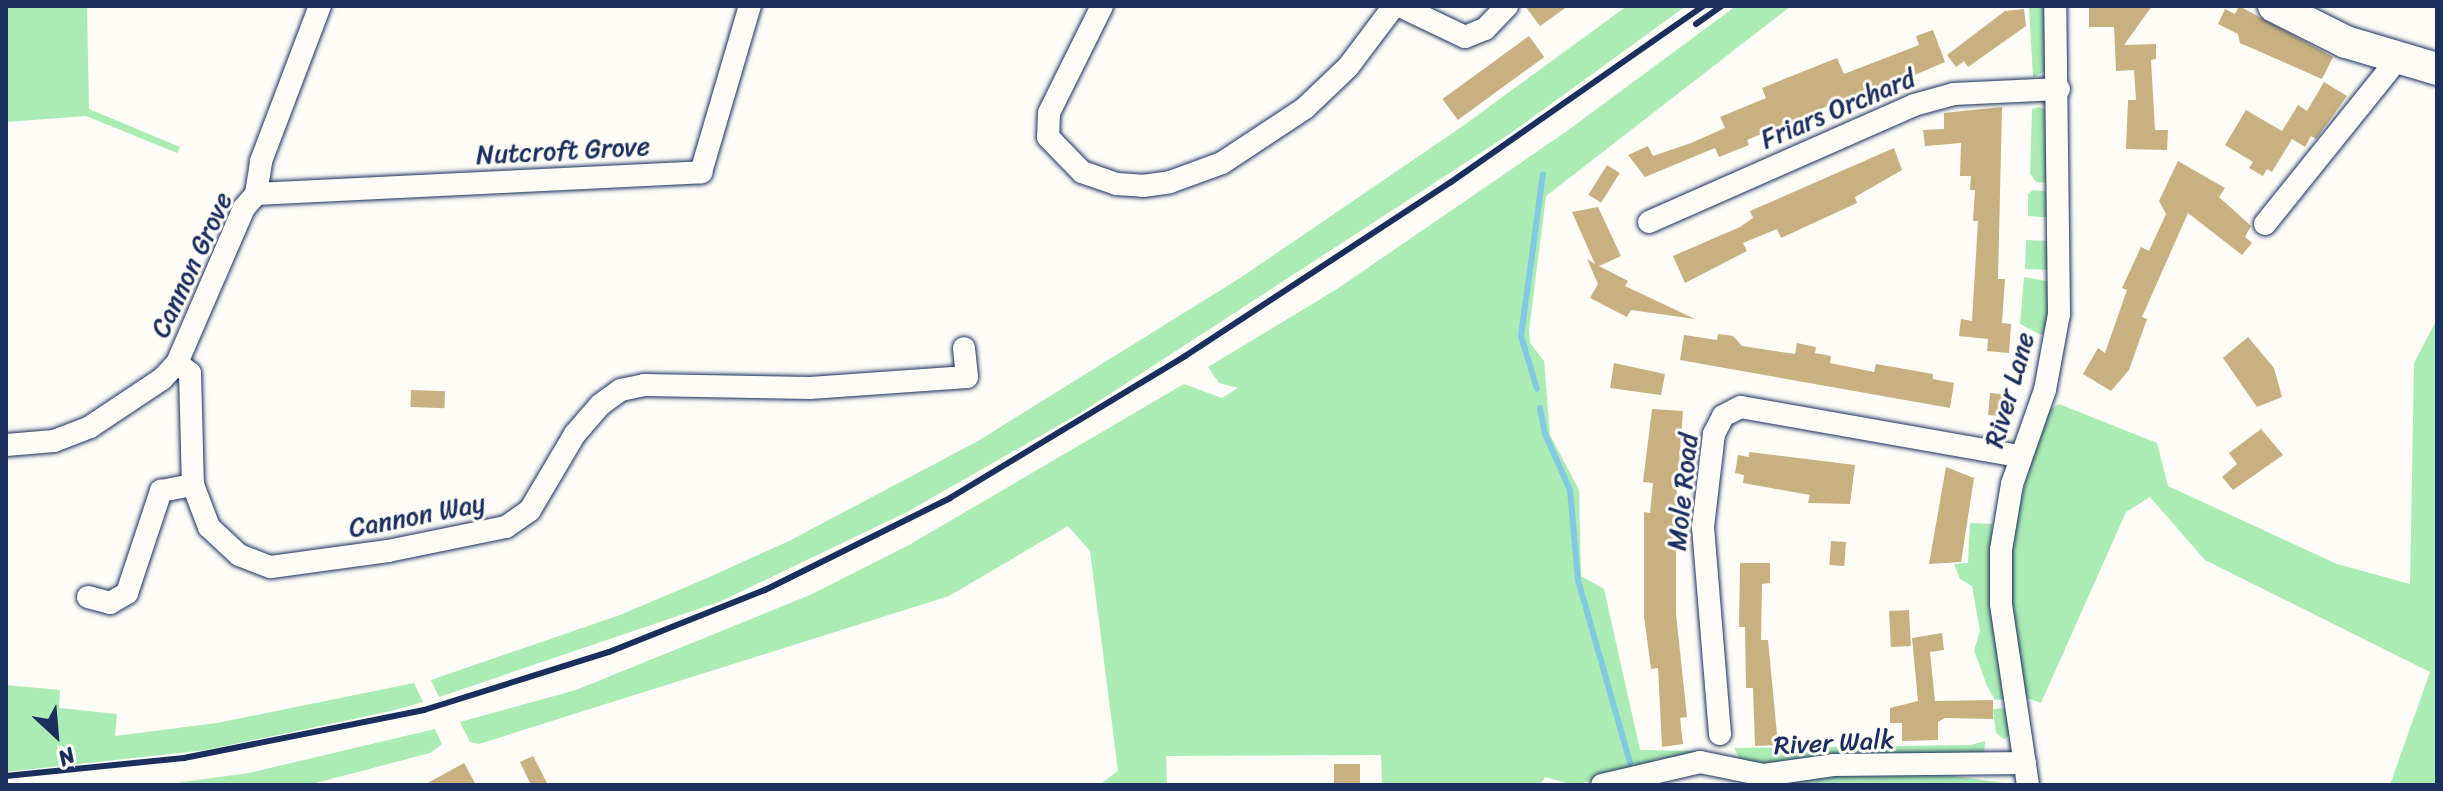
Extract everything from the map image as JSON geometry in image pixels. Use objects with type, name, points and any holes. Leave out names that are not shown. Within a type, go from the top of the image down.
[{"type":"street","name":"Cannon Grove","points":[[6,445],[54,441],[90,427],[162,379],[177,363],[244,208],[256,194],[261,161],[320,6]]},
{"type":"street","name":"Nutcroft Grove","points":[[256,194],[701,172],[750,6]]},
{"type":"street","points":[[1102,6],[1049,113],[1048,137],[1082,172],[1117,184],[1143,186],[1195,175],[1271,132],[1329,87],[1394,6]]},
{"type":"street","points":[[1400,6],[1474,37],[1507,6]]},
{"type":"street","name":"River Lane","points":[[2026,774],[2001,604],[2004,527],[2020,456],[2045,390],[2059,314],[2059,89],[2055,6]]},
{"type":"street","points":[[2274,6],[2346,42],[2397,60],[2437,69]]},
{"type":"street","points":[[2265,224],[2397,60]]},
{"type":"street","name":"Friars Orchard","points":[[1649,222],[1914,105],[1954,94],[2059,89]]},
{"type":"street","name":"Cannon Way","points":[[177,363],[190,373],[193,485],[209,527],[239,555],[271,567],[388,551],[479,535],[506,527],[530,510],[575,434],[600,405],[621,390],[644,385],[810,388],[967,377],[964,348]]},
{"type":"street","name":"Mole Road","points":[[1720,734],[1703,527],[1714,434],[1723,416],[1741,407],[2020,456]]},
{"type":"street","points":[[88,597],[110,603],[127,593],[161,491],[193,485]]},
{"type":"street","name":"River Walk","points":[[1602,785],[1700,762],[1764,775],[1833,765],[1973,768],[2026,774]]},
{"type":"green space","points":[[6,6],[87,6],[89,109],[180,147],[177,153],[86,116],[6,122]]},
{"type":"green space","points":[[1627,6],[1686,6],[1508,135],[1082,412],[907,512],[719,602],[439,697],[431,680],[620,615],[705,579],[789,541],[978,441],[1240,278],[1460,128]]},
{"type":"green space","points":[[1736,6],[1791,6],[1546,196],[1529,330],[1530,343],[1544,361],[1550,435],[1579,490],[1581,576],[1604,589],[1640,750],[1701,751],[1699,755],[1656,759],[1650,767],[1574,785],[1545,777],[1540,785],[1382,785],[1381,755],[1166,756],[1167,785],[1099,785],[1118,771],[1090,551],[1068,526],[949,596],[479,744],[470,742],[460,722],[576,690],[810,595],[909,545],[1184,384],[1222,398],[1238,388],[1219,383],[1208,367],[1337,289],[1567,131]]},
{"type":"green space","points":[[2029,6],[2047,6],[2047,70],[2033,78]]},
{"type":"green space","points":[[2039,107],[2049,111],[2049,183],[2036,182],[2030,173],[2032,109]]},
{"type":"green space","points":[[2033,190],[2054,192],[2054,218],[2028,216],[2028,194]]},
{"type":"green space","points":[[2026,240],[2053,241],[2052,270],[2025,269]]},
{"type":"green space","points":[[2024,277],[2052,282],[2051,330],[2041,335],[2020,324]]},
{"type":"green space","points":[[2437,319],[2437,785],[2390,785],[2430,672],[2205,560],[2150,497],[2126,512],[2041,703],[2024,697],[2008,601],[2011,533],[2046,412],[2059,404],[2157,443],[2168,486],[2337,564],[2410,584],[2414,363]]},
{"type":"green space","points":[[1970,523],[1992,524],[1992,564],[2018,731],[2004,739],[1996,733],[1993,709],[2006,708],[2005,699],[1995,700],[1987,686],[1974,650],[1980,631],[1972,586],[1960,579],[1954,564],[1968,563]]},
{"type":"green space","points":[[414,683],[423,702],[391,711],[206,750],[6,772],[6,685],[60,690],[59,708],[117,714],[115,736],[217,723]]},
{"type":"green space","points":[[435,729],[442,744],[430,753],[308,785],[161,785],[249,773]]},
{"type":"green space","points":[[1985,741],[1984,757],[1775,768],[1741,761],[1734,748],[1971,745]]},
{"type":"green space","points":[[1836,774],[1946,775],[2019,785],[1775,785]]},
{"type":"building","points":[[1525,6],[1568,6],[1540,26]]},
{"type":"building","points":[[2089,6],[2152,6],[2124,45],[2156,44],[2156,59],[2151,60],[2155,130],[2168,130],[2167,150],[2126,149],[2128,100],[2136,100],[2134,70],[2116,71],[2114,27],[2089,27]]},
{"type":"building","points":[[2239,6],[2333,57],[2322,79],[2240,43],[2238,34],[2218,24],[2225,9],[2235,14]]},
{"type":"building","points":[[2024,9],[2026,26],[1968,67],[1964,61],[1956,67],[1947,55],[2005,11]]},
{"type":"building","points":[[1933,30],[1945,62],[1854,101],[1830,105],[1747,140],[1749,145],[1719,157],[1715,148],[1645,177],[1628,155],[1648,146],[1653,156],[1691,143],[1725,128],[1720,117],[1766,98],[1762,88],[1837,58],[1844,74],[1919,45],[1916,36]]},
{"type":"building","points":[[1529,36],[1544,57],[1458,120],[1442,99]]},
{"type":"building","points":[[2324,82],[2347,96],[2316,139],[2311,136],[2305,147],[2292,139],[2272,172],[2267,169],[2263,176],[2249,168],[2253,162],[2225,145],[2246,110],[2282,131],[2298,105],[2307,111]]},
{"type":"building","points":[[2002,107],[1998,279],[2005,279],[2002,323],[2011,324],[2009,353],[1987,351],[1988,339],[1959,336],[1961,319],[1972,321],[1978,221],[1973,221],[1975,190],[1970,190],[1971,176],[1960,176],[1961,143],[1925,146],[1923,130],[1944,129],[1944,113]]},
{"type":"building","points":[[1894,148],[1902,170],[1855,197],[1857,203],[1781,238],[1777,229],[1743,243],[1747,251],[1685,283],[1673,256],[1740,227],[1753,218],[1750,211]]},
{"type":"building","points":[[2178,161],[2225,188],[2219,197],[2251,226],[2245,237],[2252,243],[2242,255],[2188,213],[2142,317],[2147,319],[2129,370],[2111,391],[2083,374],[2098,348],[2105,353],[2127,290],[2122,288],[2141,247],[2149,251],[2166,214],[2159,201]]},
{"type":"building","points":[[1607,165],[1620,173],[1601,203],[1588,195]]},
{"type":"building","points":[[1598,207],[1621,256],[1599,266],[1628,281],[1625,286],[1695,319],[1631,310],[1627,317],[1590,298],[1598,284],[1587,259],[1595,264],[1572,212]]},
{"type":"building","points":[[1718,334],[1733,336],[1742,346],[1795,354],[1797,343],[1816,347],[1815,353],[1831,356],[1830,363],[1874,372],[1876,364],[1933,374],[1933,379],[1954,383],[1950,408],[1680,360],[1684,335],[1717,340]]},
{"type":"building","points":[[2248,337],[2274,368],[2282,397],[2257,407],[2223,358]]},
{"type":"building","points":[[1614,363],[1665,374],[1661,395],[1610,388]]},
{"type":"building","points":[[411,390],[445,391],[444,408],[410,407]]},
{"type":"building","points":[[1990,393],[2015,395],[2013,417],[1988,415]]},
{"type":"building","points":[[1652,409],[1683,411],[1676,504],[1676,614],[1687,717],[1680,718],[1683,744],[1662,747],[1658,668],[1651,669],[1644,616],[1644,512],[1650,513],[1653,483],[1643,482]]},
{"type":"building","points":[[2261,429],[2283,455],[2233,490],[2222,477],[2237,464],[2229,453]]},
{"type":"building","points":[[1749,452],[1855,465],[1850,504],[1808,503],[1810,495],[1743,483],[1744,475],[1735,473],[1738,455],[1749,457]]},
{"type":"building","points":[[1946,467],[1974,478],[1961,562],[1929,564]]},
{"type":"building","points":[[1831,541],[1846,542],[1844,566],[1829,565]]},
{"type":"building","points":[[1740,563],[1770,563],[1770,583],[1762,584],[1761,640],[1768,640],[1778,745],[1755,746],[1753,688],[1746,688],[1745,627],[1739,627]]},
{"type":"building","points":[[1909,610],[1911,646],[1891,647],[1889,611]]},
{"type":"building","points":[[1942,633],[1944,650],[1930,652],[1935,701],[1993,700],[1993,719],[1945,718],[1938,722],[1938,740],[1902,741],[1902,723],[1890,723],[1890,708],[1918,701],[1912,638]]},
{"type":"building","points":[[533,756],[548,785],[531,785],[520,762]]},
{"type":"building","points":[[464,763],[476,785],[424,785]]},
{"type":"building","points":[[1334,764],[1360,764],[1360,785],[1334,785]]},
{"type":"waterway","points":[[1537,389],[1521,336],[1543,174]]},
{"type":"waterway","points":[[1540,408],[1545,434],[1570,490],[1578,580],[1630,763]]},
{"type":"railway","points":[[6,776],[184,758],[424,710],[609,652],[765,590],[950,498],[1185,356],[1451,182],[1703,6]]},
{"type":"railway","points":[[1696,24],[1722,6]]}]
